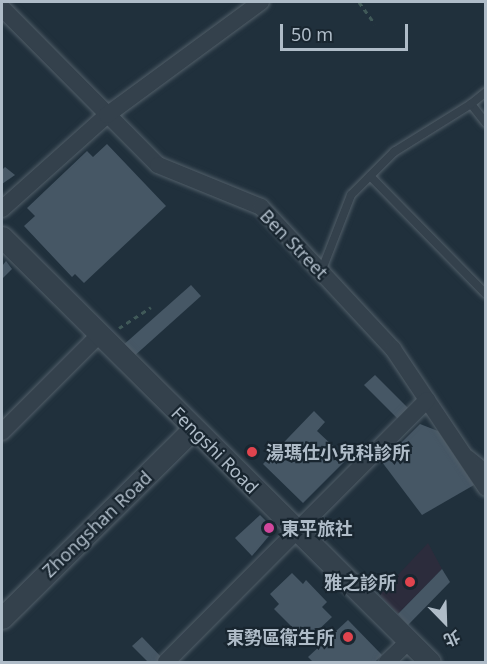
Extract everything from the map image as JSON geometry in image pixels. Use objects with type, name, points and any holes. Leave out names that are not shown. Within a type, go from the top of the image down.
[{"type":"street","points":[[2,209],[107,115],[261,2]]},
{"type":"street","name":"Ben Street","points":[[2,8],[158,165],[261,207],[393,349],[486,488]]},
{"type":"street","name":"Fengshi Road","points":[[2,237],[430,663]]},
{"type":"street","points":[[2,432],[100,334]]},
{"type":"street","points":[[166,663],[427,400]]},
{"type":"street","name":"Zhongshan Road","points":[[2,618],[193,429]]},
{"type":"street","points":[[387,663],[409,640]]},
{"type":"lane","points":[[321,272],[351,195],[394,152],[471,104],[486,92]]},
{"type":"lane","points":[[471,104],[486,123]]},
{"type":"lane","points":[[370,176],[486,294]]},
{"type":"lane","points":[[456,443],[486,468]]},
{"type":"path","points":[[359,2],[375,24]]},
{"type":"path","points":[[100,334],[122,327],[151,307]]},
{"type":"shaded area","name":"雅之診所","points":[[428,543],[442,569],[398,614],[379,595]]},
{"type":"building","points":[[107,144],[166,206],[84,283],[75,274],[72,277],[24,226],[35,216],[27,208],[87,151],[93,157]]},
{"type":"building","points":[[5,167],[15,175],[2,184],[2,170]]},
{"type":"building","points":[[6,261],[12,269],[2,279],[2,266]]},
{"type":"building","points":[[191,285],[201,296],[132,358],[121,347]]},
{"type":"building","points":[[375,375],[411,411],[400,421],[364,385]]},
{"type":"building","points":[[314,411],[325,422],[317,431],[347,459],[303,503],[263,464]]},
{"type":"building","points":[[420,424],[438,431],[474,485],[422,515],[382,462]]},
{"type":"building","points":[[260,515],[268,523],[269,536],[252,556],[235,538]]},
{"type":"building","points":[[442,569],[450,582],[408,625],[398,614]]},
{"type":"building","points":[[292,573],[303,584],[306,580],[327,602],[322,607],[332,617],[312,636],[303,628],[298,633],[274,609],[279,604],[270,594]]},
{"type":"building","name":"東勢區衛生所","points":[[348,620],[382,655],[375,662],[313,662],[308,657]]},
{"type":"building","points":[[142,637],[166,662],[148,662],[132,646]]},
{"type":"place","name":"湯瑪仕小兒科診所","points":[[252,452]]},
{"type":"place","name":"東平旅社","points":[[269,528]]},
{"type":"place","name":"雅之診所","points":[[410,582]]},
{"type":"place","name":"東勢區衛生所","points":[[348,637]]}]
